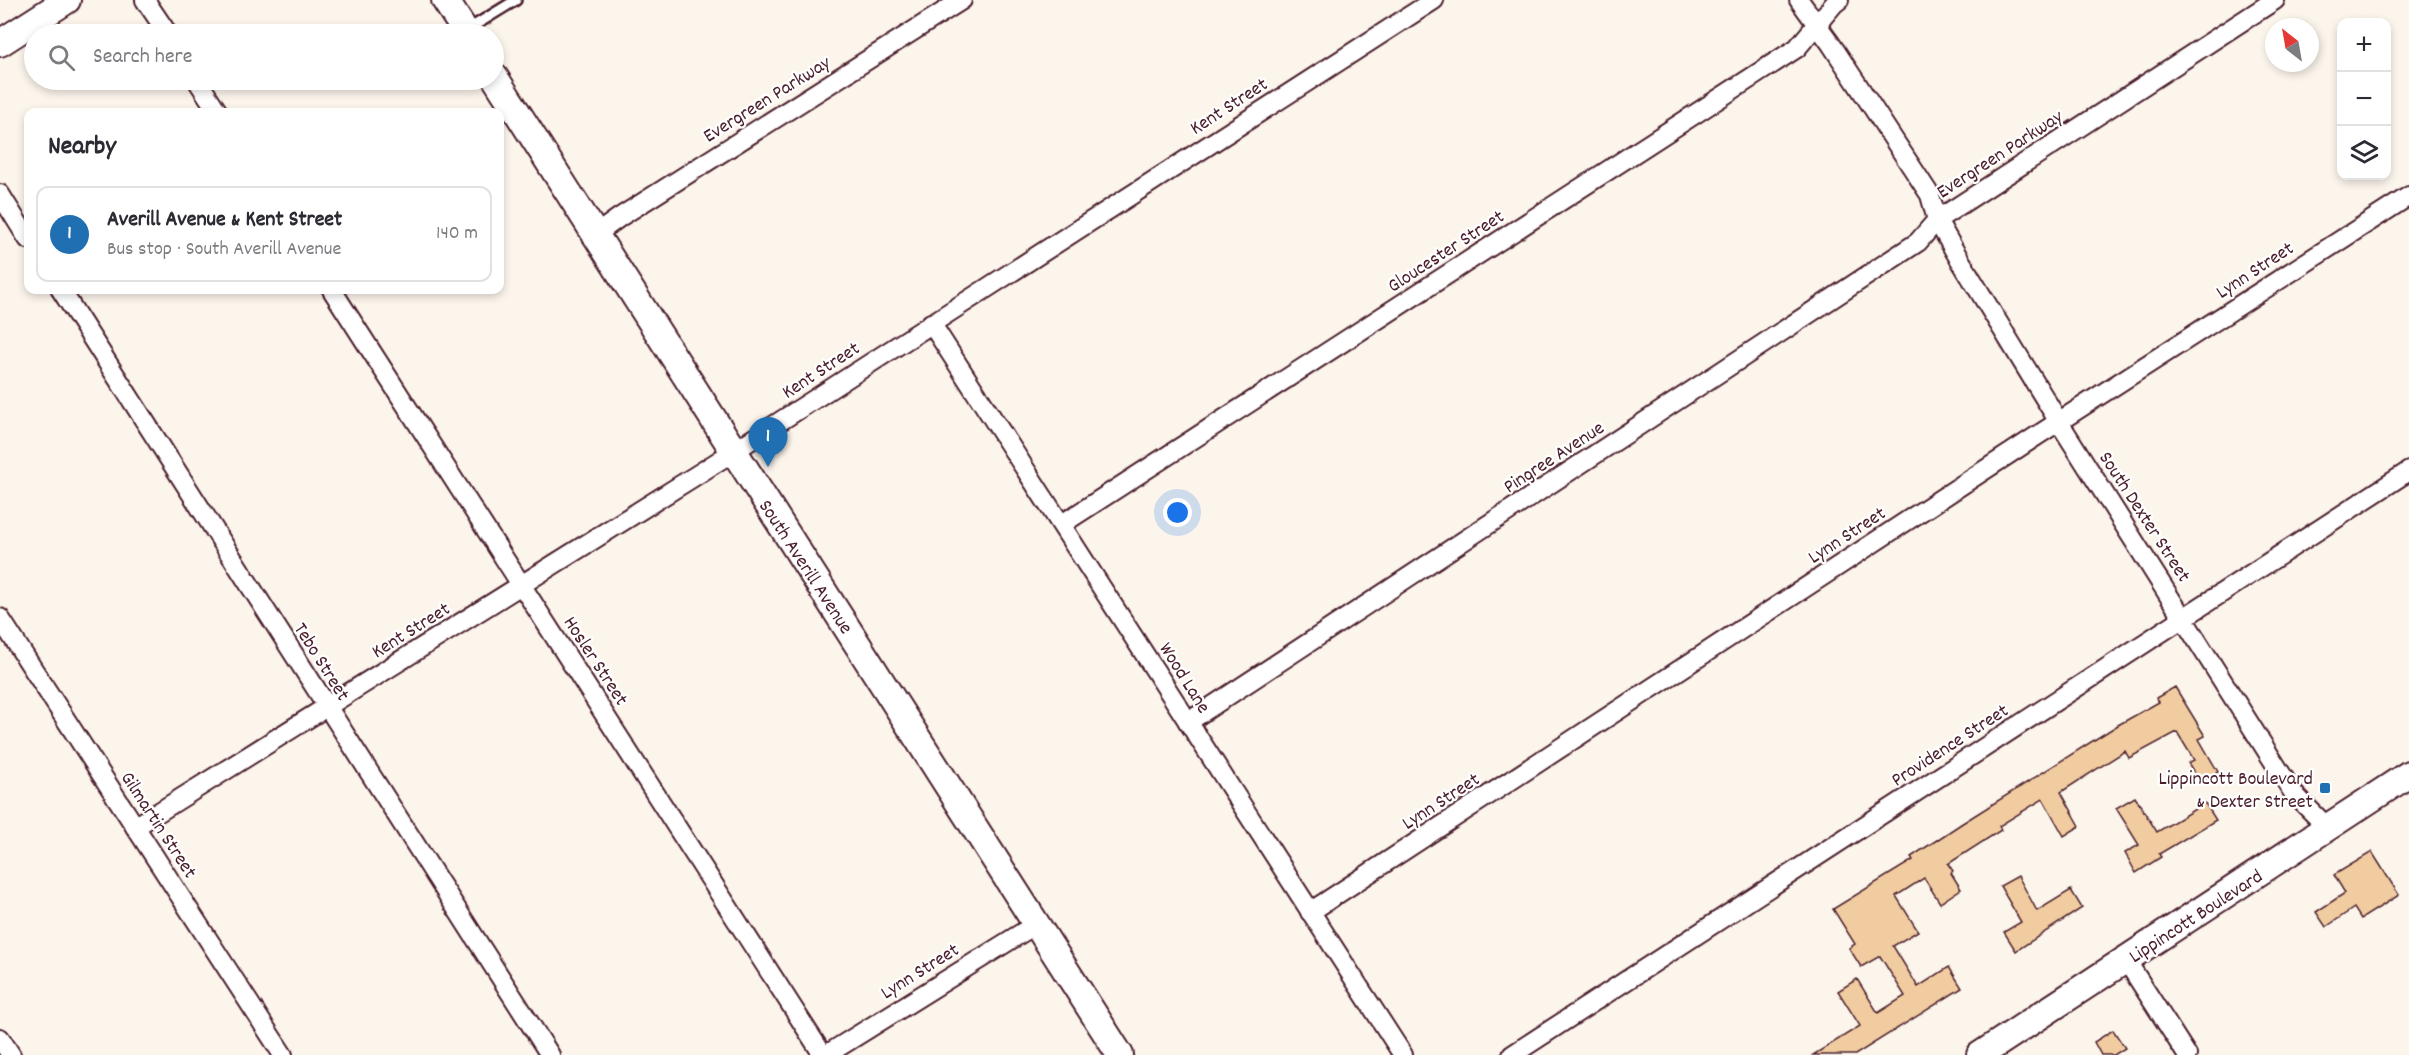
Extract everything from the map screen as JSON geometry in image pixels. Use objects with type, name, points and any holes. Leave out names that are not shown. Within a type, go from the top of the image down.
[{"type":"street","points":[[30,24],[67,0]]},
{"type":"street","points":[[145,0],[161,24]]},
{"type":"street","points":[[445,0],[460,24]]},
{"type":"street","name":"Evergreen Parkway","points":[[595,235],[962,0]]},
{"type":"street","name":"Kent Street","points":[[135,827],[734,452],[1434,0]]},
{"type":"street","name":"Evergreen Parkway","points":[[1799,0],[1817,23],[1930,195],[1937,220],[2275,0]]},
{"type":"street","name":"Gloucester Street","points":[[1062,524],[1797,48],[1839,0]]},
{"type":"street","points":[[0,43],[24,28]]},
{"type":"street","points":[[204,90],[215,108]]},
{"type":"street","name":"South Averill Avenue","points":[[503,90],[1120,1055]]},
{"type":"street","points":[[0,194],[24,233]]},
{"type":"street","name":"Lynn Street","points":[[1310,912],[2409,196]]},
{"type":"street","name":"South Dexter Street","points":[[1937,220],[2059,422],[2294,794],[2328,828]]},
{"type":"street","name":"Pingree Avenue","points":[[1188,722],[1918,242],[1937,220]]},
{"type":"street","name":"Tebo Street","points":[[64,294],[326,708],[550,1055]]},
{"type":"street","name":"Hosler Street","points":[[335,294],[825,1055]]},
{"type":"street","name":"Wood Lane","points":[[931,323],[1403,1055]]},
{"type":"street","name":"Providence Street","points":[[1512,1055],[2409,471]]},
{"type":"street","name":"Gilmartin Street","points":[[0,618],[283,1055]]},
{"type":"street","name":"Lippincott Boulevard","points":[[1980,1055],[2409,774]]},
{"type":"street","name":"Lynn Street","points":[[825,1055],[1036,924]]},
{"type":"street","points":[[2126,960],[2187,1055]]},
{"type":"street","points":[[0,1038],[11,1055]]},
{"type":"lane","points":[[480,24],[516,0]]},
{"type":"building","points":[[2175,687],[2205,736],[2199,739],[2218,772],[2201,783],[2188,763],[2194,760],[2177,732],[2129,758],[2125,751],[2061,792],[2080,826],[2064,836],[2043,799],[1999,826],[2001,830],[1948,864],[1961,889],[1940,903],[1924,878],[1896,896],[1918,931],[1893,946],[1918,987],[1949,967],[1962,988],[1855,1055],[1813,1055],[1860,1026],[1838,991],[1857,979],[1878,1013],[1905,996],[1880,956],[1861,967],[1849,948],[1855,944],[1833,909],[1913,860],[1911,857],[1961,824],[2118,725],[2159,702],[2156,698]]},
{"type":"building","points":[[2135,797],[2157,832],[2205,803],[2216,820],[2159,854],[2161,857],[2136,873],[2125,853],[2139,845],[2116,808]]},
{"type":"building","points":[[2372,852],[2399,895],[2361,919],[2354,908],[2326,927],[2316,912],[2345,893],[2334,875]]},
{"type":"building","points":[[2018,876],[2037,911],[2071,890],[2082,908],[2016,951],[2004,932],[2021,922],[2000,886]]},
{"type":"building","points":[[2113,1030],[2125,1048],[2114,1055],[2101,1055],[2094,1042]]},
{"type":"place","name":"Averill Avenue & Kent Street","points":[[768,467]]},
{"type":"place","name":"Lippincott Boulevard & Dexter Street","points":[[2325,788]]}]
